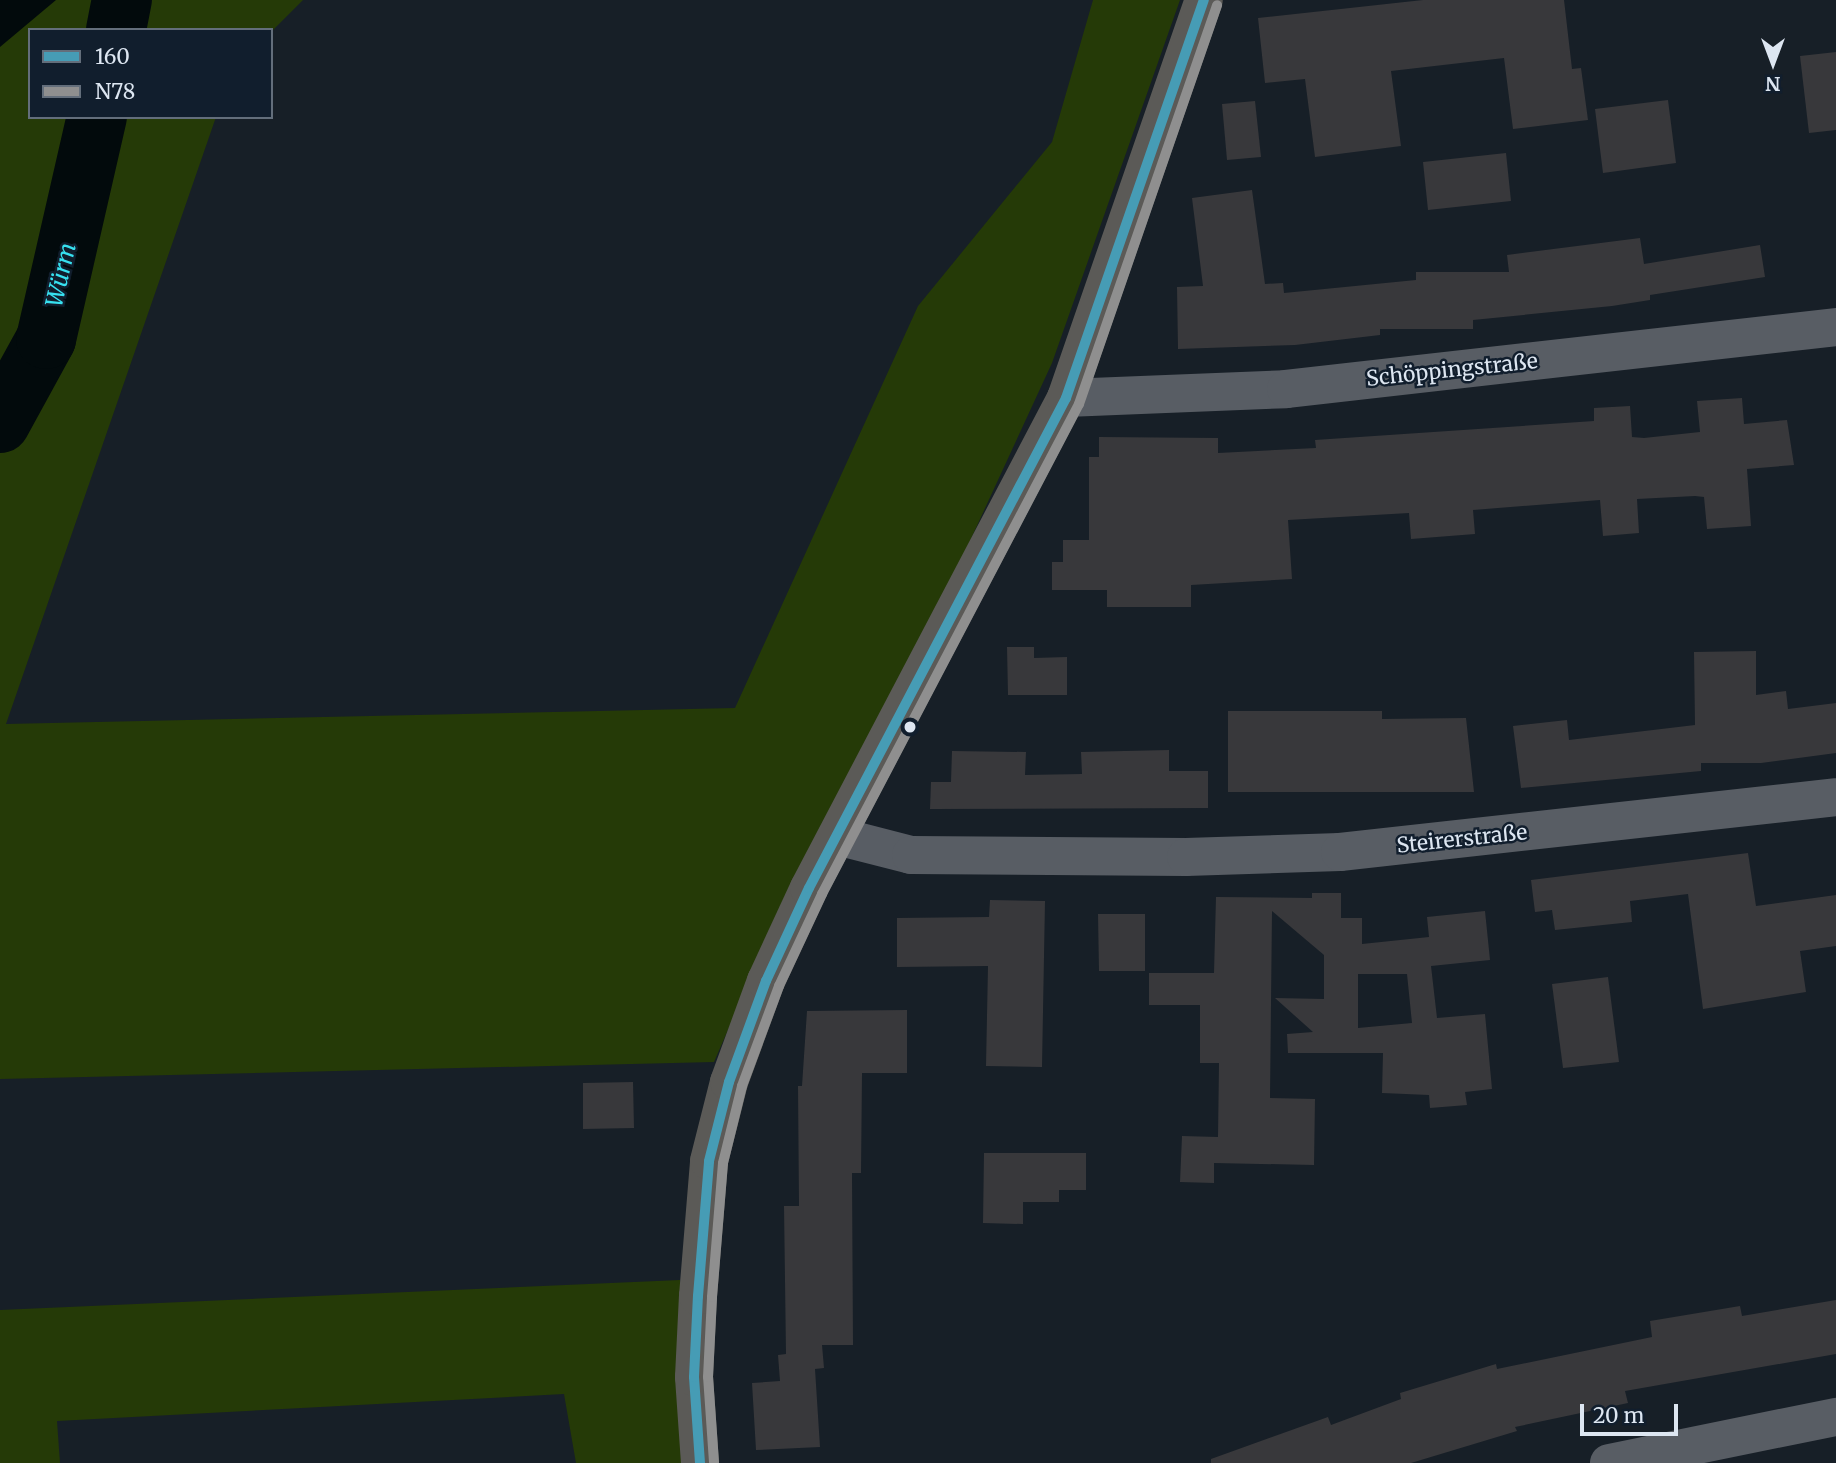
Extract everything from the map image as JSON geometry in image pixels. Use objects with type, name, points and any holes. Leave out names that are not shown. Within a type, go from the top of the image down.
[{"type":"main road","points":[[700,1463],[694,1377],[709,1161],[729,1082],[766,981],[837,836],[1066,398],[1204,0]]},
{"type":"street","name":"Schöppingstraße","points":[[1066,398],[1286,389],[1836,327]]},
{"type":"street","name":"Steirerstraße","points":[[837,836],[911,855],[1186,857],[1340,852],[1836,797]]},
{"type":"street","points":[[1609,1463],[1836,1417]]},
{"type":"green space","points":[[0,0],[303,0],[273,30],[28,28],[28,119],[215,119],[6,724],[735,708],[918,306],[1052,142],[1093,0],[1180,0],[1052,363],[945,595],[794,878],[714,1062],[0,1079]]},
{"type":"green space","points":[[680,1280],[684,1463],[576,1463],[564,1394],[57,1421],[60,1463],[0,1463],[0,1310]]},
{"type":"shaded area","points":[[0,0],[56,0],[0,47]]},
{"type":"building","points":[[1423,0],[1564,0],[1572,69],[1581,68],[1588,120],[1513,129],[1504,58],[1391,71],[1401,146],[1315,157],[1305,79],[1265,83],[1258,18]]},
{"type":"building","points":[[1836,52],[1836,130],[1809,133],[1800,56]]},
{"type":"building","points":[[1668,100],[1676,163],[1603,173],[1595,109]]},
{"type":"building","points":[[1255,101],[1261,157],[1227,160],[1222,104]]},
{"type":"building","points":[[1506,153],[1511,201],[1428,210],[1423,162]]},
{"type":"building","points":[[1252,190],[1265,284],[1283,283],[1284,293],[1416,280],[1416,272],[1509,272],[1507,255],[1640,238],[1644,264],[1760,245],[1765,277],[1650,295],[1650,300],[1612,306],[1473,320],[1473,329],[1380,329],[1380,335],[1295,345],[1178,349],[1177,287],[1203,286],[1192,198]]},
{"type":"building","points":[[1742,398],[1744,424],[1787,420],[1794,465],[1747,469],[1751,526],[1707,529],[1704,497],[1695,496],[1637,499],[1639,533],[1603,536],[1600,500],[1473,510],[1475,534],[1411,539],[1409,513],[1288,520],[1292,579],[1191,585],[1191,607],[1107,607],[1107,590],[1052,590],[1052,562],[1063,562],[1063,540],[1089,540],[1089,457],[1099,457],[1099,437],[1218,438],[1218,453],[1316,448],[1315,440],[1594,421],[1594,408],[1630,406],[1632,437],[1644,438],[1700,432],[1697,401]]},
{"type":"building","points":[[1007,647],[1034,647],[1034,658],[1067,657],[1067,695],[1008,695]]},
{"type":"building","points":[[1756,651],[1756,695],[1786,691],[1788,709],[1836,703],[1836,753],[1761,763],[1701,763],[1701,771],[1521,788],[1513,726],[1567,720],[1569,740],[1695,725],[1694,652]]},
{"type":"building","points":[[1228,711],[1382,711],[1382,719],[1466,718],[1474,792],[1228,792]]},
{"type":"building","points":[[1169,750],[1169,771],[1208,771],[1208,808],[930,809],[931,782],[951,782],[952,751],[1026,752],[1025,775],[1082,774],[1081,752]]},
{"type":"building","points":[[1748,853],[1756,906],[1836,895],[1836,946],[1800,951],[1806,992],[1703,1009],[1688,894],[1630,901],[1632,922],[1555,930],[1552,910],[1535,912],[1531,880]]},
{"type":"building","points":[[1312,893],[1341,893],[1341,918],[1362,918],[1362,944],[1429,937],[1427,917],[1485,911],[1490,960],[1431,966],[1437,1018],[1485,1014],[1492,1089],[1465,1092],[1467,1105],[1430,1108],[1429,1095],[1382,1093],[1383,1053],[1288,1053],[1287,1034],[1313,1032],[1275,998],[1324,999],[1324,955],[1272,911],[1270,1098],[1315,1099],[1314,1165],[1214,1163],[1214,1183],[1180,1182],[1182,1136],[1218,1137],[1219,1063],[1200,1063],[1200,1005],[1149,1005],[1149,973],[1214,973],[1216,897],[1312,898]],"holes":[[[1358,974],[1407,974],[1412,1023],[1358,1028]]]},
{"type":"building","points":[[990,900],[1045,901],[1042,1067],[986,1066],[988,966],[897,967],[897,918],[989,917]]},
{"type":"building","points":[[1098,914],[1145,914],[1145,971],[1099,971]]},
{"type":"building","points":[[1608,977],[1619,1062],[1563,1068],[1552,984]]},
{"type":"building","points":[[907,1010],[907,1073],[862,1073],[861,1173],[852,1173],[853,1345],[822,1345],[824,1368],[815,1369],[820,1447],[756,1450],[752,1383],[780,1381],[778,1355],[786,1354],[784,1206],[799,1206],[798,1086],[802,1086],[807,1011]]},
{"type":"building","points":[[633,1082],[634,1128],[583,1129],[583,1083]]},
{"type":"building","points":[[984,1153],[1086,1153],[1086,1190],[1059,1190],[1059,1202],[1023,1202],[1023,1224],[983,1223]]},
{"type":"building","points":[[1836,1300],[1836,1354],[1625,1391],[1628,1403],[1515,1427],[1517,1431],[1411,1463],[1211,1463],[1211,1459],[1328,1417],[1331,1425],[1401,1399],[1400,1393],[1496,1364],[1497,1369],[1652,1337],[1650,1321],[1740,1306],[1742,1316]]},
{"type":"waterway","name":"Würm","points":[[116,28],[122,0]]},
{"type":"waterway","name":"Würm","points":[[0,423],[46,339],[97,119]]},
{"type":"transit line","name":"160","points":[[700,1463],[694,1377],[698,1296],[709,1161],[729,1082],[766,981],[809,888],[1066,398],[1204,0]]},
{"type":"transit line","name":"N78","points":[[714,1462],[708,1377],[712,1297],[723,1163],[742,1086],[779,986],[822,894],[1079,404],[1217,5]]}]
